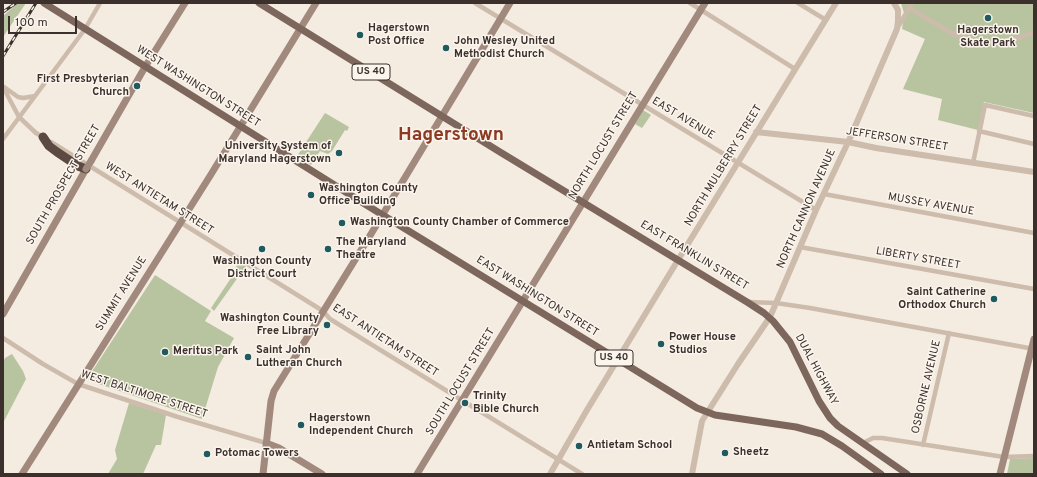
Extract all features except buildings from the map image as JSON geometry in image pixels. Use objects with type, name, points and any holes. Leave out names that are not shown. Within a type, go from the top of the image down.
[{"type":"highway","points":[[43,137],[49,146],[78,166],[88,165]]},
{"type":"main road","name":"WEST WASHINGTON STREET","points":[[44,3],[145,68],[382,215]]},
{"type":"main road","name":"SOUTH PROSPECT STREET","points":[[3,314],[88,165],[185,3]]},
{"type":"main road","name":"US 40","points":[[259,3],[441,116]]},
{"type":"main road","name":"SUMMIT AVENUE","points":[[22,474],[316,3]]},
{"type":"main road","points":[[263,474],[271,401],[274,391],[510,3]]},
{"type":"main road","name":"NORTH LOCUST STREET","points":[[523,301],[703,6]]},
{"type":"main road","name":"EAST FRANKLIN STREET","points":[[441,116],[747,302]]},
{"type":"main road","name":"EAST WASHINGTON STREET","points":[[382,215],[618,360],[706,412],[811,430],[826,436],[882,474]]},
{"type":"main road","name":"SOUTH LOCUST STREET","points":[[417,474],[523,301]]},
{"type":"main road","name":"DUAL HIGHWAY","points":[[747,302],[770,317],[782,330],[790,342],[824,411],[838,426],[907,474]]},
{"type":"main road","points":[[1000,474],[1033,348],[1034,338]]},
{"type":"main road","points":[[266,443],[286,452],[322,474]]},
{"type":"street","points":[[3,139],[85,30],[100,3]]},
{"type":"street","name":"EAST AVENUE","points":[[475,3],[816,210]]},
{"type":"street","points":[[690,3],[703,6],[795,69]]},
{"type":"street","points":[[798,3],[826,20]]},
{"type":"street","name":"NORTH MULBERRY STREET","points":[[550,474],[678,260],[836,3]]},
{"type":"street","name":"NORTH CANNON AVENUE","points":[[692,474],[702,420],[770,317],[897,29],[898,10],[894,3]]},
{"type":"street","points":[[897,29],[912,3]]},
{"type":"street","points":[[909,8],[945,30],[974,41],[1001,42],[1022,37],[1034,32]]},
{"type":"street","points":[[3,87],[18,97],[23,98],[35,96]]},
{"type":"street","name":"WEST ANTIETAM STREET","points":[[3,87],[19,117],[36,133],[323,311]]},
{"type":"street","points":[[973,163],[985,105],[1034,116]]},
{"type":"street","points":[[979,131],[1034,144]]},
{"type":"street","name":"JEFFERSON STREET","points":[[756,132],[848,142],[876,148],[1034,172]]},
{"type":"street","name":"MUSSEY AVENUE","points":[[824,194],[1034,233]]},
{"type":"street","name":"LIBERTY STREET","points":[[800,247],[1034,289]]},
{"type":"street","name":"EAST FRANKLIN STREET","points":[[747,302],[776,303],[949,332],[1033,348]]},
{"type":"street","name":"EAST ANTIETAM STREET","points":[[323,311],[330,319],[582,474]]},
{"type":"street","name":"OSBORNE AVENUE","points":[[923,445],[949,332]]},
{"type":"street","name":"WEST BALTIMORE STREET","points":[[3,338],[43,364],[78,384],[178,417],[266,443]]},
{"type":"street","points":[[863,443],[873,438],[1004,458],[1034,456]]},
{"type":"green space","points":[[18,3],[26,3],[3,37],[3,16]]},
{"type":"green space","points":[[901,3],[1034,3],[1034,113],[984,102],[978,130],[938,120],[942,99],[903,89],[925,39],[902,29],[904,13]]},
{"type":"green space","points":[[643,110],[651,115],[642,128],[635,124]]},
{"type":"green space","points":[[325,113],[349,127],[347,131],[345,130],[332,151],[328,154],[320,151],[311,165],[297,156]]},
{"type":"green space","points":[[238,262],[246,266],[214,311],[211,308],[237,269],[236,265]]},
{"type":"green space","name":"Meritus Park","points":[[155,275],[211,311],[205,321],[234,338],[218,367],[202,419],[87,379]]},
{"type":"green space","points":[[12,354],[23,371],[26,379],[3,423],[3,362],[5,358]]},
{"type":"green space","points":[[129,403],[166,415],[161,445],[156,445],[143,474],[108,474],[117,459],[115,450]]},
{"type":"green space","points":[[1034,458],[1034,474],[1007,474],[1010,459]]},
{"type":"railway","points":[[3,12],[16,3]]},
{"type":"railway","points":[[3,56],[36,3]]},
{"type":"place","name":"Hagerstown Skate Park","points":[[988,18]]},
{"type":"place","name":"Hagerstown Post Office","points":[[360,35]]},
{"type":"place","name":"John Wesley United Methodist Church","points":[[446,48]]},
{"type":"place","name":"First Presbyterian Church","points":[[137,86]]},
{"type":"place","name":"University System of Maryland Hagerstown","points":[[339,153]]},
{"type":"place","name":"Washington County Office Building","points":[[311,195]]},
{"type":"place","name":"Washington County Chamber of Commerce","points":[[342,223]]},
{"type":"place","name":"Washington County District Court","points":[[262,249]]},
{"type":"place","name":"The Maryland Theatre","points":[[328,249]]},
{"type":"place","name":"Saint Catherine Orthodox Church","points":[[994,299]]},
{"type":"place","name":"Washington County Free Library","points":[[327,325]]},
{"type":"place","name":"Power House Studios","points":[[661,344]]},
{"type":"place","name":"Meritus Park","points":[[165,352]]},
{"type":"place","name":"Saint John Lutheran Church","points":[[248,357]]},
{"type":"place","name":"Trinity Bible Church","points":[[465,403]]},
{"type":"place","name":"Hagerstown Independent Church","points":[[301,425]]},
{"type":"place","name":"Antietam School","points":[[579,446]]},
{"type":"place","name":"Sheetz","points":[[725,453]]},
{"type":"place","name":"Potomac Towers","points":[[207,454]]},
{"type":"district","name":"Hagerstown","points":[[451,136]]}]
